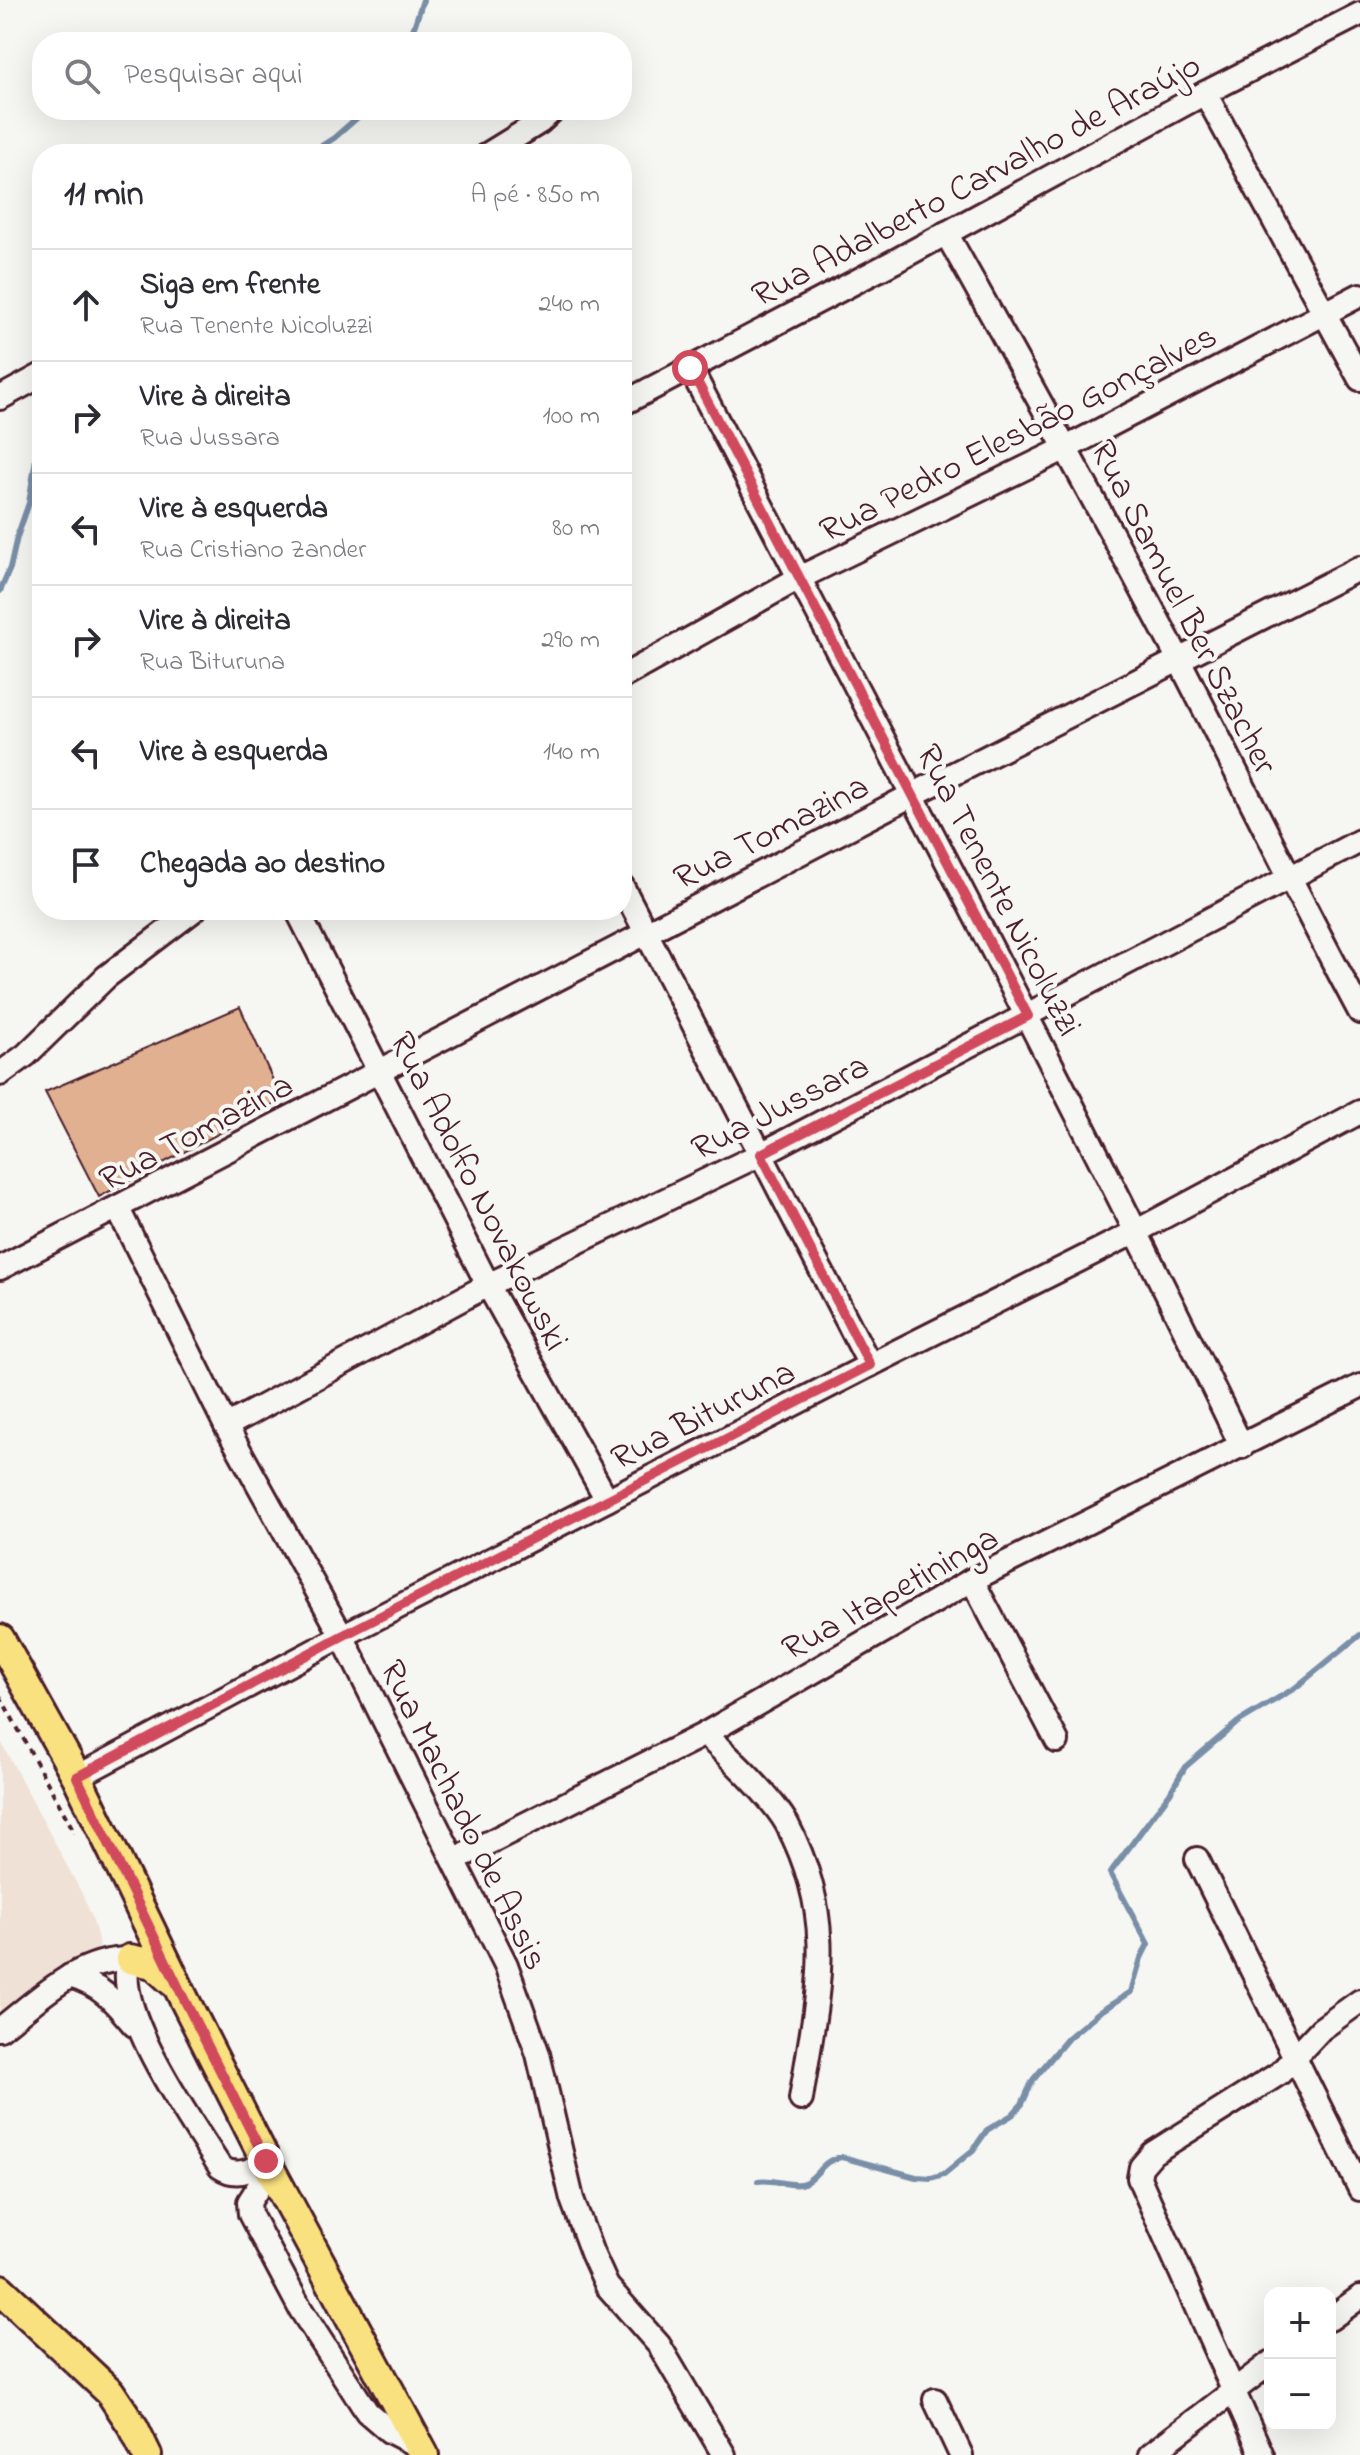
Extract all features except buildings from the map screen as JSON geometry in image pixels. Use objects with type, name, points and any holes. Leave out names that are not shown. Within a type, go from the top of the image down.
[{"type":"main road","points":[[0,1639],[77,1777],[268,2165],[421,2450]]},
{"type":"main road","points":[[130,1959],[145,1961],[162,1970],[184,1999]]},
{"type":"main road","points":[[0,2289],[110,2392],[134,2428],[147,2455]]},
{"type":"street","name":"Rua Adalberto Carvalho de Araújo","points":[[632,399],[1205,93],[1360,14]]},
{"type":"street","points":[[1205,93],[1360,379]]},
{"type":"street","points":[[504,144],[542,120]]},
{"type":"street","name":"Rua Samuel Ber Szacher","points":[[946,233],[1066,448],[1360,1012]]},
{"type":"street","name":"Rua Pedro Elesbão Gonçalves","points":[[632,671],[799,578],[1066,448],[1360,295]]},
{"type":"street","name":"Rua Tenente Nicoluzzi","points":[[690,368],[1028,1016],[1242,1447]]},
{"type":"street","points":[[0,398],[32,380]]},
{"type":"street","name":"Rua Tomazina","points":[[0,1268],[914,794],[1360,568]]},
{"type":"street","name":"Rua Jussara","points":[[226,1426],[488,1285],[761,1154],[1360,841]]},
{"type":"street","points":[[632,906],[870,1365]]},
{"type":"street","points":[[0,1074],[26,1055],[106,977],[181,920]]},
{"type":"street","name":"Rua Adolfo Novakowski","points":[[302,920],[488,1285],[607,1500]]},
{"type":"street","name":"Rua Bituruna","points":[[77,1777],[342,1636],[1137,1231],[1360,1112]]},
{"type":"street","name":"Rua Machado de Assis","points":[[118,1209],[226,1426],[342,1636],[506,1965],[538,2054],[572,2199],[607,2286],[659,2345],[724,2455]]},
{"type":"street","name":"Rua Itapetininga","points":[[454,1860],[705,1734],[972,1580],[1360,1386]]},
{"type":"street","points":[[972,1580],[1057,1741]]},
{"type":"street","points":[[705,1734],[743,1771],[786,1822],[812,1886],[821,1930],[821,1969],[801,2099]]},
{"type":"street","points":[[1197,1859],[1360,2189]]},
{"type":"street","points":[[0,2029],[70,1976],[91,1964],[110,1959],[130,1959],[126,1978],[140,2031]]},
{"type":"street","points":[[70,1976],[94,1983],[107,1993],[140,2031],[220,2167],[228,2173],[253,2171],[268,2165]]},
{"type":"street","points":[[1262,2455],[1139,2178],[1141,2167],[1153,2153],[1280,2073],[1321,2029],[1360,2001]]},
{"type":"street","points":[[268,2165],[249,2202],[250,2214],[301,2310],[367,2412],[389,2431],[421,2450]]},
{"type":"street","points":[[1336,2315],[1360,2297]]},
{"type":"street","points":[[1150,2455],[1264,2367]]},
{"type":"street","points":[[935,2400],[961,2455]]},
{"type":"shaded area","points":[[0,1740],[81,1892],[100,1947],[0,2012]]},
{"type":"waterway","points":[[412,32],[423,0]]},
{"type":"waterway","points":[[325,144],[355,120]]},
{"type":"waterway","points":[[0,591],[10,568],[32,484]]},
{"type":"waterway","points":[[758,2181],[804,2183],[829,2161],[842,2157],[916,2177],[931,2178],[944,2174],[973,2150],[987,2130],[1012,2115],[1022,2104],[1033,2080],[1068,2038],[1098,2013],[1131,1992],[1148,1944],[1110,1873],[1170,1793],[1185,1767],[1238,1722],[1295,1688],[1360,1635]]},
{"type":"route","points":[[266,2161],[77,1777],[342,1636],[870,1365],[761,1154],[1028,1016],[690,368]]}]
